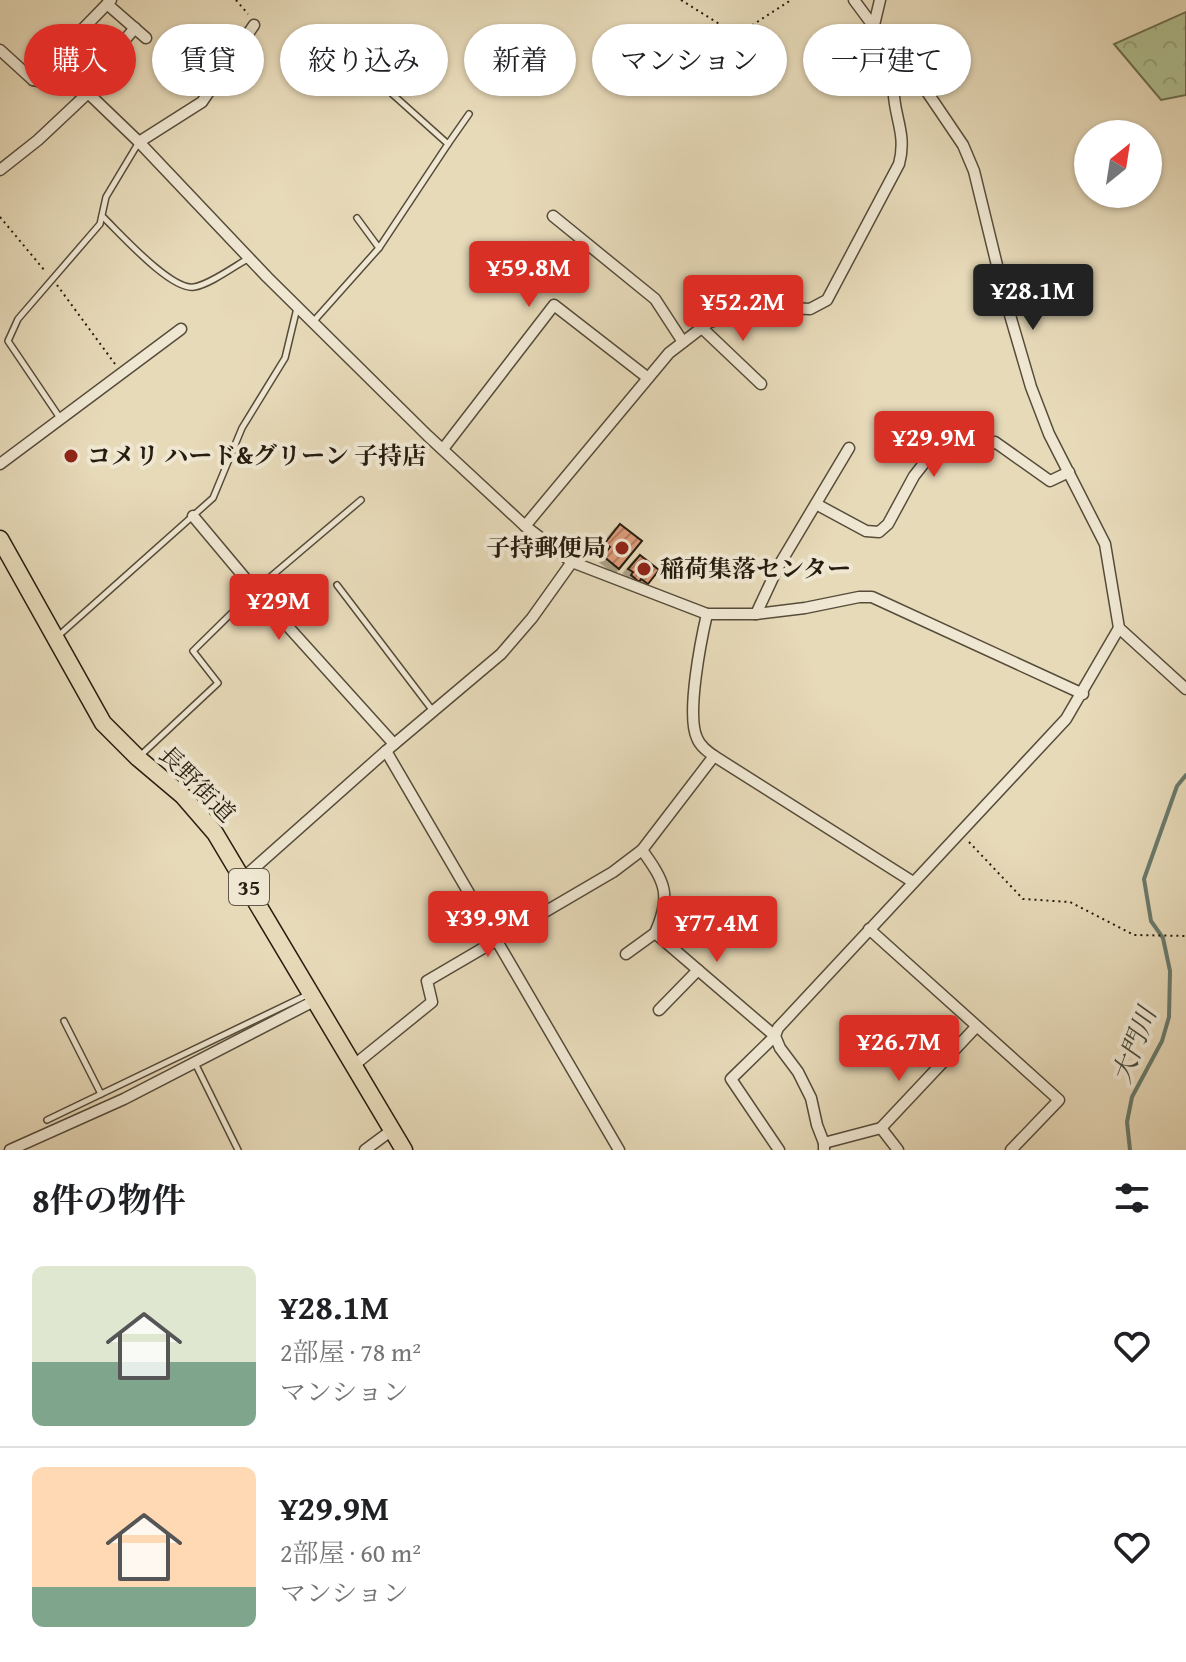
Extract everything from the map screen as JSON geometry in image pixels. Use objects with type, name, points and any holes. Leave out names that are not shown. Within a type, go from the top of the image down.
[{"type":"main road","name":"長野街道","points":[[0,539],[103,723],[201,815],[243,878],[404,1150]]},
{"type":"street","points":[[854,0],[873,24]]},
{"type":"street","points":[[874,24],[880,0]]},
{"type":"street","points":[[88,24],[109,2],[131,24]]},
{"type":"street","points":[[136,29],[146,38]]},
{"type":"street","points":[[0,50],[24,72]]},
{"type":"street","points":[[0,170],[85,96]]},
{"type":"street","points":[[91,96],[297,307],[443,449],[525,526],[572,562],[707,614],[756,614],[872,597],[1083,694]]},
{"type":"street","points":[[139,142],[202,102],[206,96]]},
{"type":"street","points":[[525,526],[669,353],[683,342],[702,328],[733,314],[766,307],[810,309],[827,300],[899,164],[902,136],[893,96]]},
{"type":"street","points":[[779,1150],[731,1079],[775,1036],[778,1028],[869,929],[1049,739],[1083,694],[1119,628],[1105,544],[1049,434],[1031,387],[1005,298],[974,171],[955,133],[930,96]]},
{"type":"street","points":[[553,216],[655,299],[683,342]]},
{"type":"street","points":[[443,449],[554,305],[648,378]]},
{"type":"street","points":[[702,328],[761,384]]},
{"type":"street","points":[[0,464],[181,329]]},
{"type":"street","points":[[816,504],[866,531],[879,532],[888,524],[914,476],[943,439],[973,456],[995,442],[1050,481],[1069,472]]},
{"type":"street","points":[[756,614],[778,567],[849,448]]},
{"type":"street","points":[[193,516],[390,748],[619,1150]]},
{"type":"street","points":[[243,878],[501,654],[532,618],[572,562]]},
{"type":"street","points":[[707,614],[698,663],[693,719],[698,741],[714,756],[913,882]]},
{"type":"street","points":[[1119,628],[1186,689]]},
{"type":"street","points":[[353,1066],[432,1002],[427,981],[613,872],[642,850],[714,756]]},
{"type":"street","points":[[626,954],[655,933],[666,898],[663,882],[642,850]]},
{"type":"street","points":[[869,929],[1059,1100],[1011,1150]]},
{"type":"street","points":[[655,933],[775,1036],[811,1098],[824,1146],[881,1128],[976,1027]]},
{"type":"street","points":[[659,1010],[698,970]]},
{"type":"street","points":[[10,1150],[124,1099],[195,1062],[220,1043],[311,997]]},
{"type":"street","points":[[154,1068],[162,1078]]},
{"type":"street","points":[[74,1106],[80,1118]]},
{"type":"street","points":[[881,1128],[898,1150]]},
{"type":"street","points":[[365,1150],[392,1130]]},
{"type":"lane","points":[[394,96],[448,144]]},
{"type":"lane","points":[[313,322],[379,248],[469,114]]},
{"type":"lane","points":[[60,418],[8,341],[18,319],[100,224],[106,197],[139,142]]},
{"type":"lane","points":[[102,215],[156,268],[185,288],[197,287],[249,258]]},
{"type":"lane","points":[[357,218],[379,248]]},
{"type":"lane","points":[[56,639],[213,498],[242,428],[285,358],[297,307]]},
{"type":"lane","points":[[138,758],[218,683],[193,651],[255,590],[361,500]]},
{"type":"lane","points":[[337,585],[433,712]]},
{"type":"lane","points":[[64,1021],[101,1094]]},
{"type":"lane","points":[[47,1120],[154,1068],[220,1043]]},
{"type":"lane","points":[[195,1062],[238,1150]]},
{"type":"path","points":[[236,0],[253,24]]},
{"type":"path","points":[[681,0],[737,35],[791,0]]},
{"type":"path","points":[[0,217],[121,372]]},
{"type":"path","points":[[959,833],[1023,899],[1070,902],[1134,935],[1186,936]]},
{"type":"green space","points":[[1186,12],[1186,95],[1161,100],[1114,44]]},
{"type":"building","points":[[620,524],[642,541],[619,569],[603,556],[610,547],[605,543]]},
{"type":"building","name":"稲荷集落センター","points":[[640,555],[659,570],[648,584],[641,579],[639,582],[628,569]]},
{"type":"waterway","name":"大門川","points":[[1130,1150],[1127,1122],[1132,1097],[1162,1041],[1169,1017],[1170,971],[1163,938],[1151,921],[1144,879],[1177,786],[1186,775]]},
{"type":"place","name":"コメリ ハード&グリーン 子持店","points":[[71,456]]},
{"type":"place","name":"子持郵便局","points":[[622,548]]},
{"type":"place","name":"稲荷集落センター","points":[[644,569]]}]
